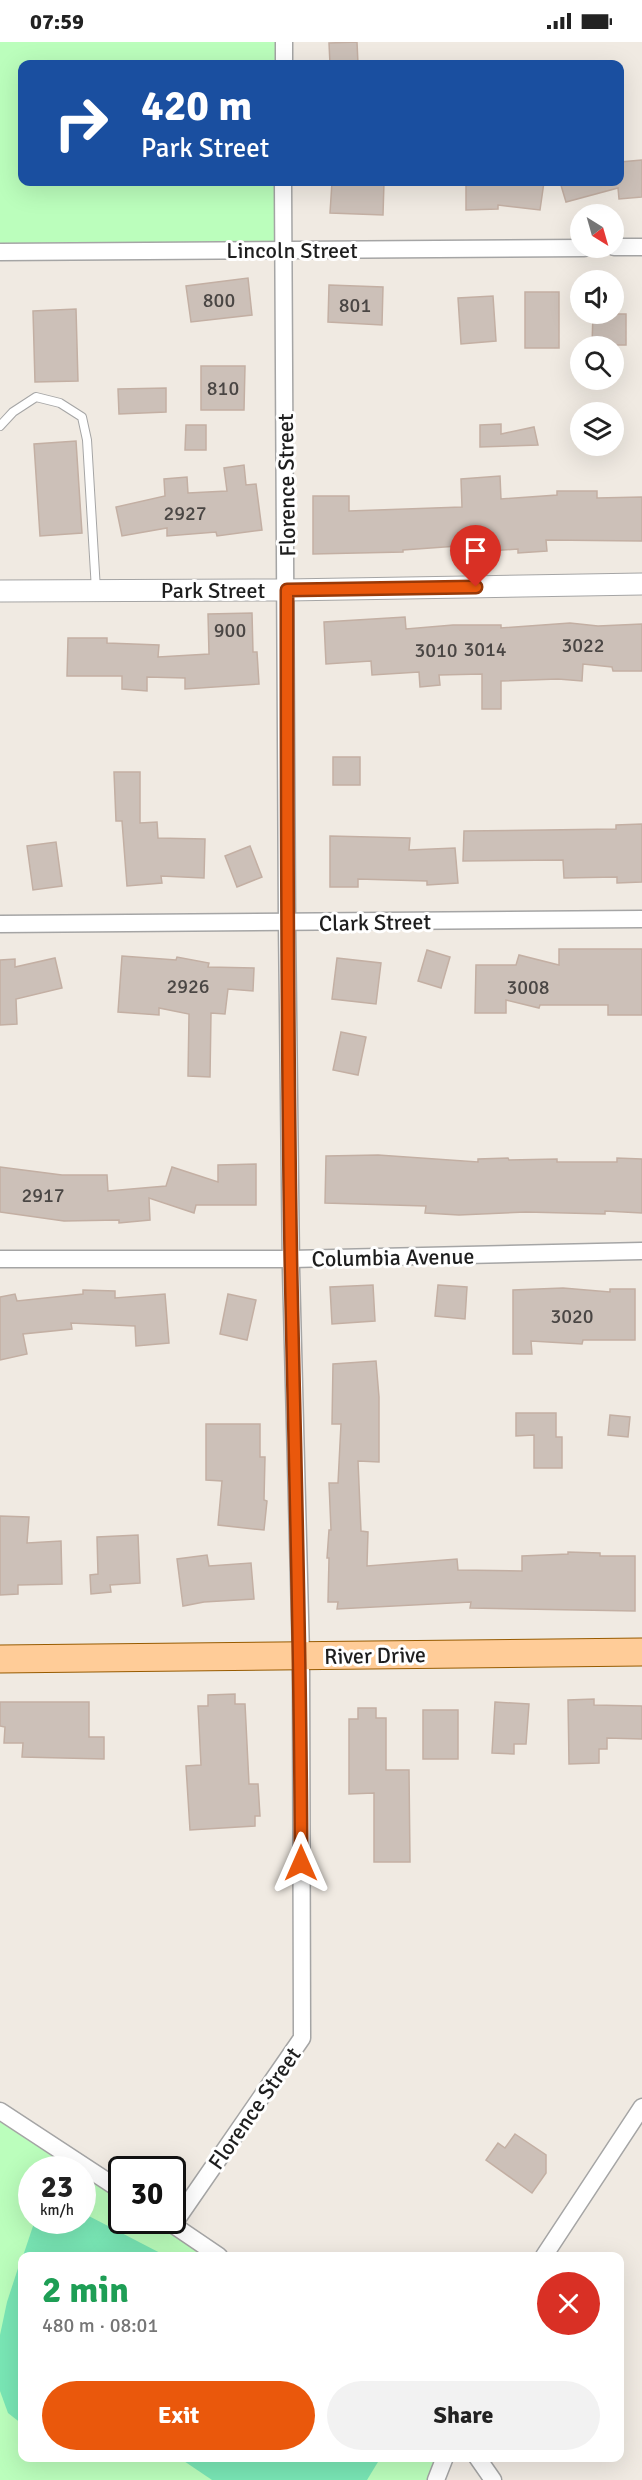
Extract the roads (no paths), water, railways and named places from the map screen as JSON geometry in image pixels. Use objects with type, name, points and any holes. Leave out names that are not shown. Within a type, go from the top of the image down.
[{"type":"main road","name":"River Drive","points":[[0,1659],[642,1652]]},
{"type":"street","points":[[284,42],[284,60]]},
{"type":"street","name":"Florence Street","points":[[186,2198],[302,2038],[301,1656],[291,1259],[287,923],[287,590],[283,186]]},
{"type":"street","points":[[624,247],[642,247]]},
{"type":"street","name":"Lincoln Street","points":[[0,252],[570,248]]},
{"type":"street","name":"Park Street","points":[[0,591],[287,590],[642,584]]},
{"type":"street","name":"Clark Street","points":[[0,924],[642,919]]},
{"type":"street","name":"Columbia Avenue","points":[[0,1259],[291,1259],[642,1251]]},
{"type":"street","points":[[547,2252],[642,2107]]},
{"type":"street","points":[[0,2111],[108,2182]]},
{"type":"street","points":[[186,2234],[213,2252]]},
{"type":"street","points":[[436,2480],[443,2462]]},
{"type":"street","points":[[480,2462],[493,2480]]},
{"type":"lane","points":[[0,426],[13,412],[36,397],[60,403],[82,417],[87,440],[96,590]]}]
